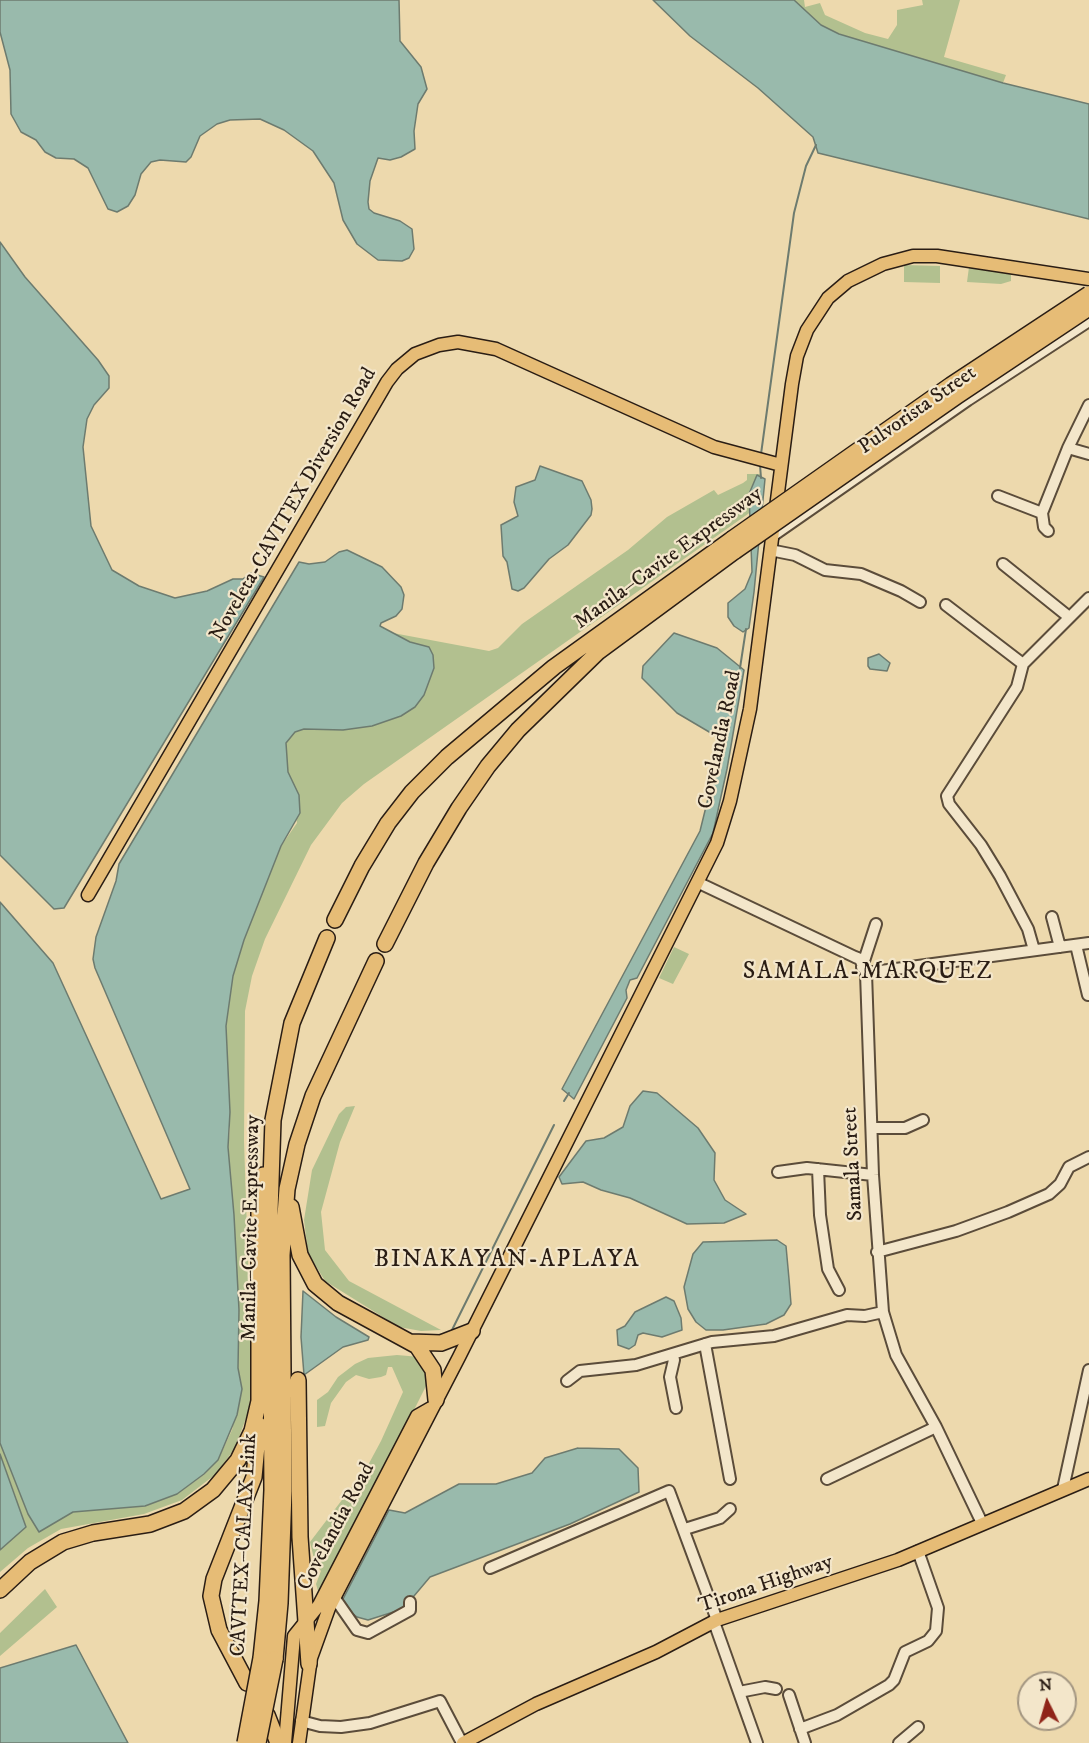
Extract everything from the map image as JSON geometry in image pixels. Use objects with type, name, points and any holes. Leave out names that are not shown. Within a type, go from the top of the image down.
[{"type":"highway","name":"Manila–Cavite Expressway","points":[[385,944],[444,832],[473,787],[508,741],[546,700],[598,652],[733,545],[951,385],[1089,294]]},
{"type":"highway","name":"Manila–Cavite Expressway","points":[[335,920],[362,866],[392,818],[447,757],[554,667],[1089,308]]},
{"type":"highway","name":"Manila–Cavite Expressway","points":[[284,1383],[271,1149],[275,1101],[288,1035],[304,989],[327,938]]},
{"type":"highway","name":"Manila–Cavite Expressway","points":[[284,1383],[282,1255],[287,1189],[301,1130],[322,1075],[376,961]]},
{"type":"highway","points":[[247,1683],[219,1630],[211,1596],[214,1579],[254,1477],[259,1401],[259,1209],[261,1182],[271,1149]]},
{"type":"highway","points":[[287,1189],[300,1255],[315,1284],[338,1303],[411,1342],[431,1365],[436,1380],[434,1403]]},
{"type":"highway","points":[[411,1342],[441,1343],[472,1330]]},
{"type":"highway","points":[[284,1383],[300,1537],[309,1664]]},
{"type":"highway","name":"CAVITEX–CALAX Link","points":[[258,1743],[268,1658],[271,1536],[284,1383]]},
{"type":"highway","points":[[0,1590],[30,1562],[63,1542],[93,1533],[156,1523],[184,1511],[203,1499],[226,1476],[242,1453],[252,1431],[259,1401]]},
{"type":"highway","name":"CAVITEX–CALAX Link","points":[[245,1743],[268,1658]]},
{"type":"highway","points":[[267,1715],[278,1743]]},
{"type":"main road","name":"Covelandia Road","points":[[298,1743],[309,1664],[318,1633],[334,1597],[472,1330],[699,883],[717,843],[730,801],[750,709],[770,550],[777,463],[795,368],[801,345],[823,304],[848,281],[883,264],[924,255],[1089,279]]},
{"type":"main road","name":"Noveleta-CAVITEX Diversion Road","points":[[88,895],[387,382],[408,359],[423,350],[448,343],[477,344],[496,349],[714,447],[777,463]]},
{"type":"main road","name":"Covelandia Road","points":[[285,1743],[294,1636],[319,1605],[417,1416],[434,1403]]},
{"type":"main road","name":"Tirona Highway","points":[[462,1743],[530,1707],[656,1652],[715,1621],[864,1572],[1089,1479]]},
{"type":"street","name":"Pulvorista Street","points":[[771,537],[968,400],[1089,321]]},
{"type":"street","points":[[1048,531],[1044,527],[1042,513],[1068,448],[1089,405]]},
{"type":"street","points":[[1068,448],[1089,454]]},
{"type":"street","points":[[999,496],[1042,513]]},
{"type":"street","points":[[770,550],[795,555],[825,570],[861,574],[920,602]]},
{"type":"street","points":[[1003,564],[1069,617]]},
{"type":"street","points":[[1034,950],[1028,929],[1000,876],[981,845],[949,804],[947,796],[1017,687],[1023,664],[1089,598]]},
{"type":"street","points":[[946,605],[1023,664]]},
{"type":"street","points":[[699,883],[855,957],[860,960],[864,970]]},
{"type":"street","points":[[1052,917],[1060,946]]},
{"type":"street","points":[[864,970],[876,924]]},
{"type":"street","points":[[864,970],[1089,943]]},
{"type":"street","points":[[1076,945],[1088,995]]},
{"type":"street","name":"Samala Street","points":[[864,970],[877,1252],[883,1312],[896,1355],[936,1427],[982,1523]]},
{"type":"street","points":[[872,1128],[905,1128],[923,1120]]},
{"type":"street","points":[[877,1252],[956,1232],[1018,1208],[1049,1194],[1060,1184],[1069,1167],[1089,1157]]},
{"type":"street","points":[[818,1169],[820,1215],[828,1269],[839,1290]]},
{"type":"street","points":[[778,1172],[818,1169],[873,1175]]},
{"type":"street","points":[[567,1381],[580,1371],[623,1368],[705,1344],[774,1336],[848,1315],[865,1316],[883,1312]]},
{"type":"street","points":[[705,1344],[730,1479]]},
{"type":"street","points":[[673,1354],[675,1360],[670,1377],[676,1408]]},
{"type":"street","points":[[1063,1489],[1089,1370]]},
{"type":"street","points":[[827,1479],[936,1427]]},
{"type":"street","points":[[490,1568],[667,1491],[685,1529],[757,1743]]},
{"type":"street","points":[[685,1529],[720,1518],[730,1509]]},
{"type":"street","points":[[800,1729],[837,1714],[889,1685],[894,1680],[905,1652],[928,1641],[936,1631],[938,1608],[918,1551]]},
{"type":"street","points":[[334,1597],[361,1632],[368,1633],[410,1610],[410,1602]]},
{"type":"street","points":[[739,1692],[765,1687],[776,1689]]},
{"type":"street","points":[[789,1695],[805,1743]]},
{"type":"street","points":[[301,1721],[320,1726],[341,1727],[370,1723],[440,1701],[462,1743]]},
{"type":"street","points":[[899,1743],[918,1727]]},
{"type":"green space","points":[[794,0],[804,0],[805,7],[820,3],[825,15],[865,33],[888,39],[897,25],[897,10],[923,5],[922,0],[960,0],[944,57],[1006,75],[1003,83],[839,34],[821,25]]},
{"type":"green space","points":[[904,265],[940,266],[940,283],[904,282]]},
{"type":"green space","points":[[969,267],[1011,273],[1011,281],[1001,284],[967,282]]},
{"type":"green space","points":[[747,474],[760,474],[755,509],[364,784],[342,803],[311,845],[265,939],[252,976],[245,1011],[244,1141],[252,1379],[249,1410],[235,1448],[216,1474],[182,1500],[144,1514],[61,1529],[28,1548],[0,1572],[0,1550],[10,1541],[17,1500],[0,1454],[0,1443],[28,1514],[51,1523],[73,1512],[145,1506],[177,1494],[205,1474],[218,1460],[232,1430],[242,1389],[238,1368],[239,1310],[228,1147],[230,1129],[226,1026],[233,975],[244,940],[281,846],[297,823],[285,758],[286,743],[289,737],[304,729],[343,730],[393,633],[489,651],[498,648],[522,624],[628,550],[667,517],[714,490],[718,495],[743,483],[747,480]]},
{"type":"green space","points":[[674,947],[689,954],[673,984],[659,978]]},
{"type":"green space","points":[[355,1106],[340,1142],[321,1212],[325,1250],[349,1281],[441,1330],[421,1331],[399,1327],[325,1281],[308,1253],[304,1220],[312,1170],[339,1114],[346,1107]]},
{"type":"green space","points":[[397,1355],[420,1357],[426,1365],[426,1386],[320,1598],[316,1584],[321,1571],[315,1563],[310,1542],[367,1467],[403,1392],[392,1367],[388,1367],[386,1375],[381,1377],[369,1379],[356,1375],[346,1382],[331,1403],[325,1426],[317,1427],[317,1400],[328,1392],[338,1377],[355,1364],[368,1358]]},
{"type":"green space","points":[[45,1589],[57,1607],[0,1656],[0,1633]]},
{"type":"shaded area","points":[[0,0],[399,0],[400,41],[421,67],[427,89],[418,104],[414,131],[415,149],[390,160],[378,158],[370,181],[368,202],[369,209],[374,213],[400,221],[412,229],[414,249],[409,258],[402,261],[378,260],[357,244],[343,220],[334,183],[313,151],[284,130],[260,119],[230,120],[217,124],[200,136],[191,157],[186,162],[160,160],[151,162],[141,174],[135,195],[128,206],[117,212],[108,209],[88,168],[74,159],[56,158],[45,152],[36,140],[21,132],[11,114],[10,70],[0,32]]},
{"type":"shaded area","points":[[653,0],[794,0],[821,25],[839,34],[1003,83],[1089,104],[1089,219],[818,153],[813,137],[758,88],[690,36]]},
{"type":"shaded area","points":[[0,242],[25,277],[98,360],[109,376],[109,388],[94,405],[87,419],[83,447],[91,526],[112,570],[139,586],[175,598],[207,591],[233,579],[243,579],[250,573],[264,577],[64,908],[54,909],[0,855]]},
{"type":"shaded area","points":[[540,466],[582,481],[591,500],[591,515],[568,545],[549,559],[524,588],[518,591],[512,589],[507,562],[503,556],[501,525],[518,516],[514,502],[516,487],[535,480]]},
{"type":"shaded area","points":[[757,475],[765,479],[749,628],[743,632],[734,626],[728,617],[728,603],[745,589],[752,572],[749,494]]},
{"type":"shaded area","points":[[347,550],[382,567],[401,587],[404,595],[402,609],[396,616],[381,623],[380,626],[410,642],[429,647],[433,655],[434,668],[424,695],[415,707],[401,716],[372,726],[343,730],[304,729],[295,732],[286,743],[288,772],[299,795],[300,813],[281,846],[244,940],[233,976],[226,1026],[230,1112],[228,1147],[239,1310],[238,1368],[242,1389],[237,1415],[218,1460],[204,1474],[177,1494],[145,1506],[73,1512],[39,1532],[28,1514],[0,1443],[0,902],[53,963],[161,1199],[190,1189],[95,968],[93,959],[96,937],[116,881],[119,864],[299,562],[309,564],[325,562],[339,552]]},
{"type":"shaded area","points":[[674,633],[717,648],[744,670],[727,769],[713,833],[637,978],[630,980],[626,990],[627,998],[574,1099],[562,1089],[700,831],[721,746],[716,736],[677,713],[642,678],[643,666]]},
{"type":"shaded area","points":[[879,654],[890,663],[887,671],[870,669],[868,666],[868,658]]},
{"type":"shaded area","points":[[643,1091],[657,1093],[698,1128],[715,1153],[714,1180],[725,1200],[746,1214],[724,1223],[687,1224],[630,1198],[583,1182],[562,1184],[559,1177],[586,1141],[604,1138],[623,1127],[630,1106]]},
{"type":"shaded area","points":[[777,1240],[786,1246],[791,1304],[784,1315],[766,1324],[723,1330],[706,1330],[696,1322],[688,1309],[684,1287],[693,1254],[703,1242]]},
{"type":"shaded area","points":[[303,1291],[336,1317],[369,1337],[368,1340],[343,1347],[304,1375],[301,1337]]},
{"type":"shaded area","points":[[666,1297],[674,1301],[681,1318],[682,1330],[662,1337],[643,1333],[638,1335],[635,1345],[629,1349],[618,1345],[617,1330],[625,1326],[635,1312]]},
{"type":"shaded area","points":[[578,1448],[619,1449],[638,1468],[639,1492],[570,1524],[430,1577],[403,1609],[368,1620],[357,1617],[348,1610],[342,1601],[389,1510],[405,1513],[459,1484],[496,1484],[532,1473],[545,1458]]},
{"type":"shaded area","points":[[0,1454],[26,1527],[0,1550]]},
{"type":"shaded area","points":[[76,1645],[128,1743],[0,1743],[0,1668]]},
{"type":"waterway","points":[[761,454],[794,213],[806,166],[816,145]]},
{"type":"waterway","points":[[760,465],[761,478]]},
{"type":"waterway","points":[[740,668],[746,629]]},
{"type":"waterway","points":[[564,1101],[569,1093]]},
{"type":"waterway","points":[[451,1332],[554,1125]]},
{"type":"district","name":"SAMALA-MARQUEZ","points":[[868,973]]},
{"type":"district","name":"BINAKAYAN-APLAYA","points":[[507,1261]]}]
